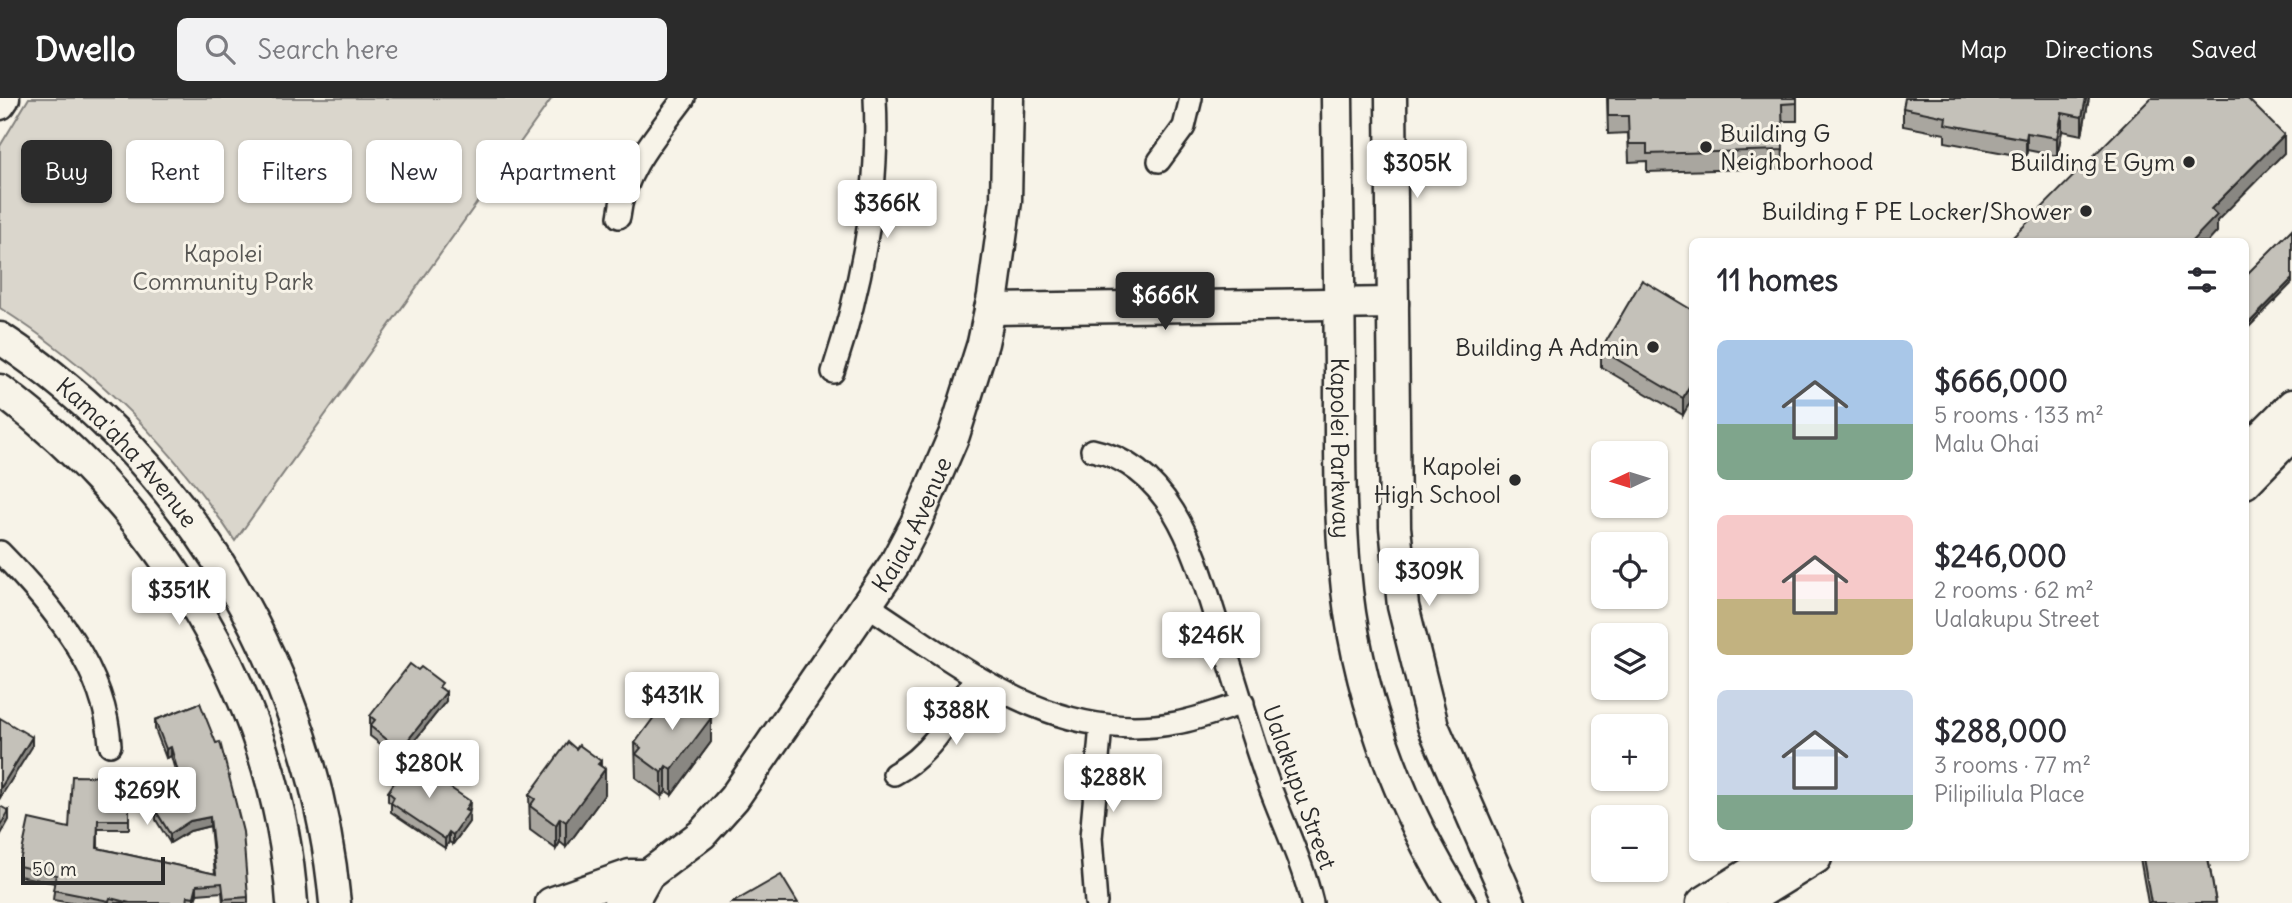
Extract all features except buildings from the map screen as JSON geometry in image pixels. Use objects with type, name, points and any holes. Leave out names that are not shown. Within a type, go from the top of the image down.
[{"type":"street","points":[[0,104],[4,98]]},
{"type":"street","points":[[619,217],[623,192],[633,169],[684,98]]},
{"type":"street","points":[[833,372],[857,291],[872,201],[875,98]]},
{"type":"street","name":"Kaiau Avenue","points":[[619,903],[638,893],[648,875],[684,850],[734,798],[894,565],[937,479],[970,389],[990,309],[1006,201],[1008,98]]},
{"type":"street","points":[[1159,160],[1184,127],[1191,98]]},
{"type":"street","name":"Kapolei Parkway","points":[[1337,98],[1342,530],[1346,583],[1359,656],[1382,743],[1399,788],[1430,852],[1460,903]]},
{"type":"street","points":[[1391,98],[1395,527],[1398,566],[1410,645],[1433,726],[1448,767],[1510,903]]},
{"type":"street","points":[[990,309],[1393,303]]},
{"type":"street","name":"Kama'aha Avenue","points":[[0,338],[47,372],[117,435],[179,506],[231,583],[274,666],[306,753],[327,844],[335,903]]},
{"type":"street","name":"Kama'aha Avenue","points":[[0,390],[55,434],[118,498],[172,567],[200,614],[235,682],[265,765],[286,851],[292,903]]},
{"type":"street","points":[[2249,448],[2292,405]]},
{"type":"street","points":[[2249,479],[2292,435]]},
{"type":"street","name":"Ualakupu Street","points":[[1092,450],[1113,456],[1137,469],[1170,505],[1182,525],[1201,567],[1262,767],[1312,903]]},
{"type":"street","points":[[0,552],[60,622],[97,681],[106,708],[110,745]]},
{"type":"street","points":[[867,605],[976,676],[1032,707],[1053,715],[1101,725],[1139,727],[1177,723],[1243,703]]},
{"type":"street","points":[[894,774],[916,762],[932,745],[976,676]]},
{"type":"street","points":[[1097,903],[1091,838],[1101,725]]},
{"type":"street","points":[[1702,903],[1769,861]]},
{"type":"street","points":[[1743,903],[1811,861]]},
{"type":"street","name":"Kaiau Avenue","points":[[551,903],[630,875],[648,875]]},
{"type":"green space","name":"Kapolei Community Park","points":[[29,98],[552,98],[522,140],[476,140],[477,203],[235,541],[186,474],[130,412],[68,357],[0,308],[0,146]]},
{"type":"place","name":"Building G Neighborhood","points":[[1706,147]]},
{"type":"place","name":"Building E Gym","points":[[2189,162]]},
{"type":"place","name":"Building F PE Locker/Shower","points":[[2086,211]]},
{"type":"place","name":"Building A Admin","points":[[1653,347]]},
{"type":"place","name":"Kapolei High School","points":[[1515,480]]}]
